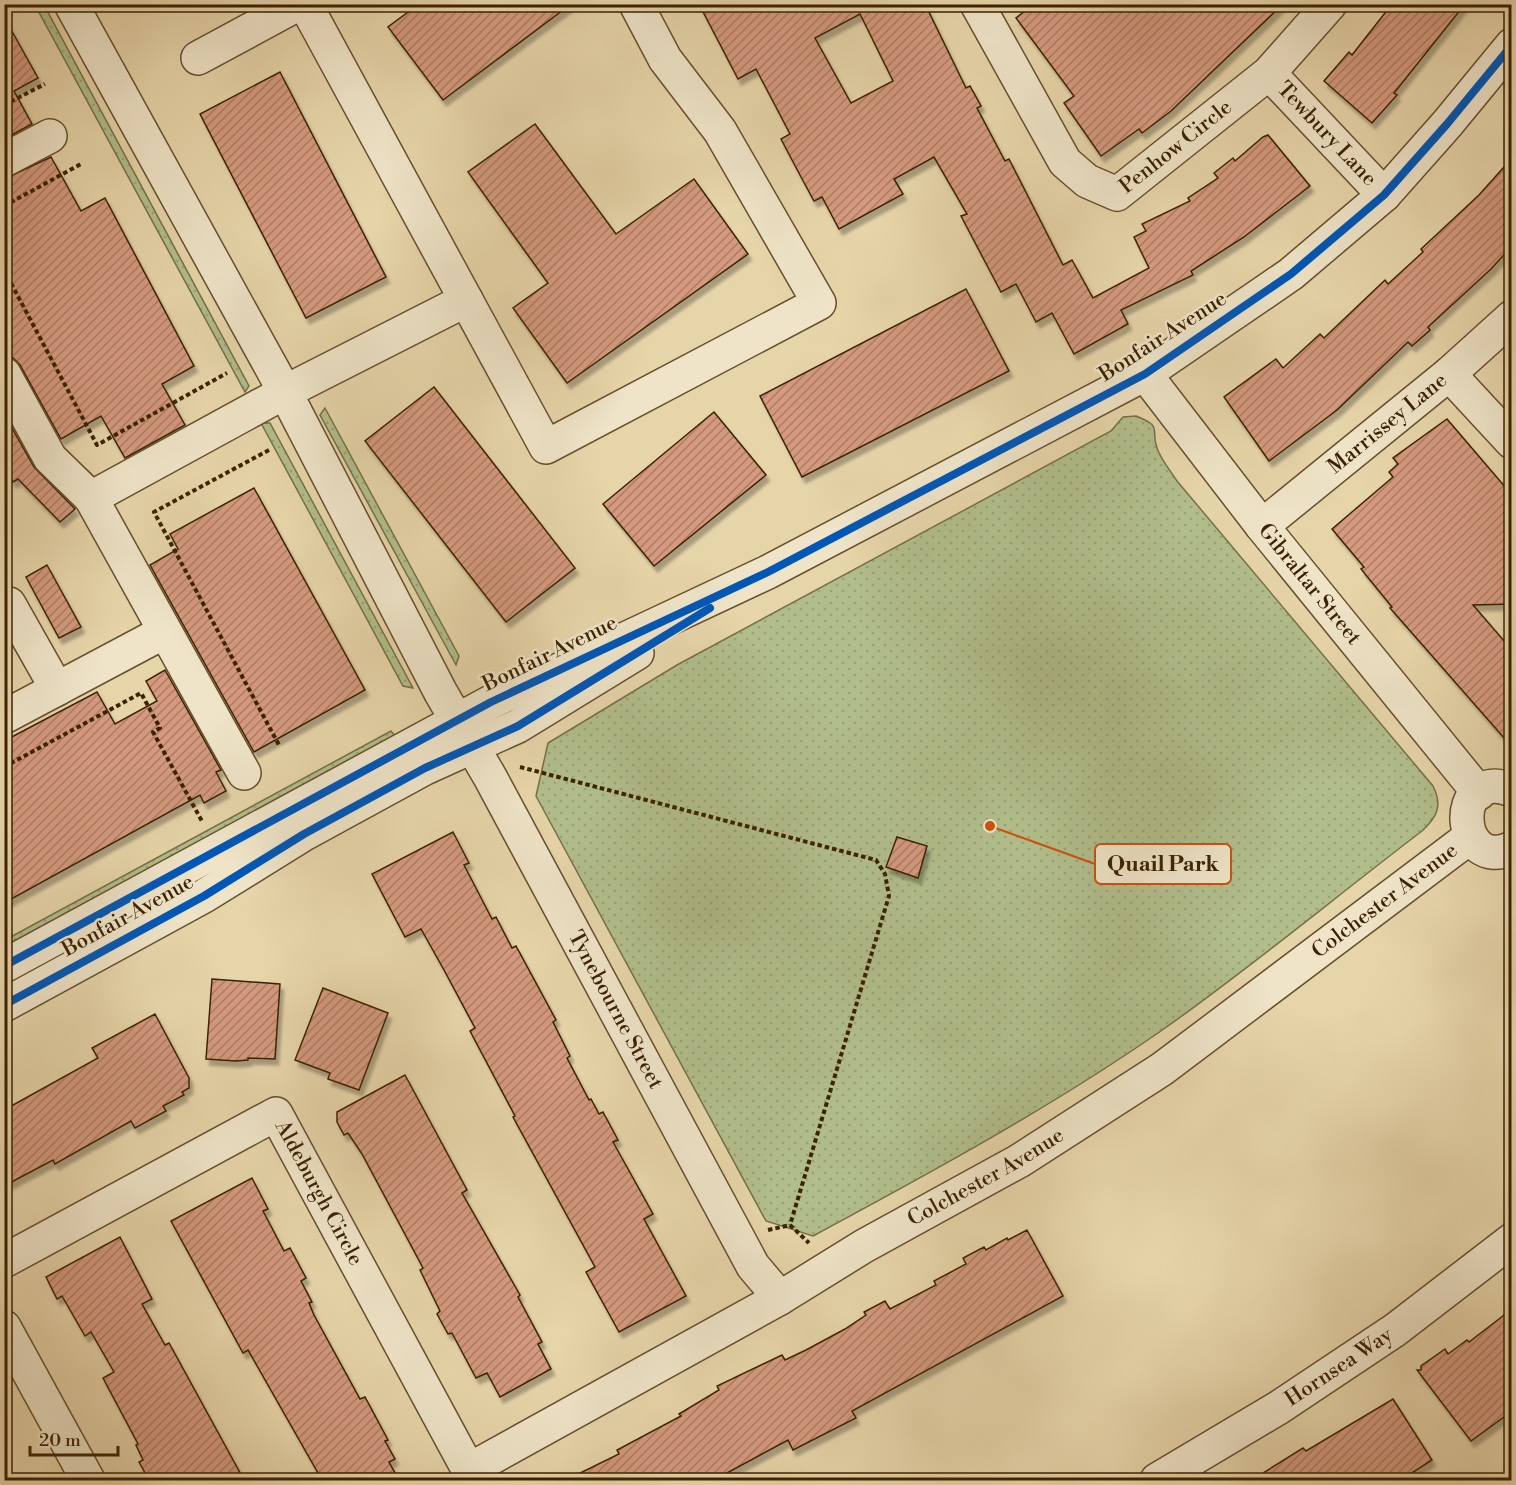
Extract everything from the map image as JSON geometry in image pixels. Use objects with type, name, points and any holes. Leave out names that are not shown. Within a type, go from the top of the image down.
[{"type":"street","name":"Tynebourne Street","points":[[71,4],[285,392],[464,734],[753,1266],[780,1298]]},
{"type":"street","points":[[198,58],[298,4]]},
{"type":"street","points":[[305,4],[546,447],[819,303],[720,131],[665,59],[636,4]]},
{"type":"street","name":"Penhow Circle","points":[[979,5],[1065,162],[1087,181],[1117,194],[1269,73],[1330,4]]},
{"type":"street","name":"Bonfair Avenue","points":[[4,966],[464,734],[605,648],[768,572],[1145,374],[1291,274],[1384,195],[1448,124],[1512,45]]},
{"type":"street","name":"Tewbury Lane","points":[[1269,73],[1384,195]]},
{"type":"street","points":[[4,160],[50,136]]},
{"type":"street","points":[[91,498],[285,392],[466,300]]},
{"type":"street","name":"Marrissey Lane","points":[[1262,526],[1509,325]]},
{"type":"street","points":[[4,374],[50,458],[91,498],[244,773]]},
{"type":"street","name":"Gibraltar Street","points":[[1145,374],[1262,526],[1479,793]]},
{"type":"street","points":[[1449,374],[1512,442]]},
{"type":"street","points":[[4,606],[9,604],[57,689]]},
{"type":"street","points":[[4,717],[164,632]]},
{"type":"street","name":"Bonfair Avenue","points":[[4,1005],[204,896],[304,834],[425,768],[464,734]]},
{"type":"street","points":[[1512,789],[1493,786],[1479,793],[1468,805],[1465,816],[1470,837],[1486,849],[1497,852],[1512,848]]},
{"type":"street","name":"Colchester Avenue","points":[[472,1475],[780,1298],[864,1246],[1019,1161],[1162,1069],[1470,837]]},
{"type":"street","name":"Aldeburgh Circle","points":[[4,1262],[276,1114],[472,1475]]},
{"type":"street","name":"Hornsea Way","points":[[1157,1480],[1278,1408],[1395,1330],[1512,1240]]},
{"type":"street","points":[[4,1327],[88,1480]]},
{"type":"path","points":[[4,105],[45,84]]},
{"type":"path","points":[[4,206],[81,164]]},
{"type":"path","points":[[4,270],[97,445],[227,373]]},
{"type":"path","points":[[269,450],[154,512],[279,747]]},
{"type":"path","points":[[4,767],[141,693],[160,728],[153,732],[206,829]]},
{"type":"path","points":[[514,765],[876,860],[885,874],[889,896],[790,1225]]},
{"type":"path","points":[[764,1231],[790,1225]]},
{"type":"path","points":[[790,1225],[814,1248]]},
{"type":"green space","points":[[35,5],[44,5],[249,386],[245,392]]},
{"type":"green space","points":[[325,408],[459,656],[456,665],[320,415]]},
{"type":"green space","points":[[1136,416],[1153,426],[1159,452],[1177,481],[1433,786],[1438,800],[1435,816],[1422,831],[1192,1009],[1074,1088],[945,1164],[813,1236],[766,1221],[536,796],[548,743],[677,665],[1111,431],[1123,417]]},
{"type":"green space","points":[[261,423],[270,423],[413,688],[403,686]]},
{"type":"green space","points":[[391,731],[396,737],[5,949],[5,940]]},
{"type":"building","points":[[419,4],[571,4],[443,100],[388,27]]},
{"type":"building","points":[[699,4],[925,4],[966,88],[970,86],[981,106],[977,108],[1005,161],[1009,159],[1063,265],[1072,260],[1093,298],[1149,268],[1134,237],[1146,231],[1142,224],[1190,201],[1188,198],[1218,178],[1214,173],[1233,158],[1235,161],[1263,137],[1268,135],[1310,186],[1244,237],[1191,271],[1193,275],[1121,310],[1128,324],[1074,354],[1052,313],[1036,322],[1016,284],[1001,292],[961,216],[967,214],[934,157],[894,179],[903,194],[839,229],[822,197],[814,201],[781,139],[790,134],[756,69],[738,79]],"holes":[[[860,14],[893,81],[851,103],[815,38]]]},
{"type":"building","points":[[1034,4],[1283,4],[1171,111],[1142,133],[1139,129],[1101,156],[1064,103],[1074,96],[1016,18]]},
{"type":"building","points":[[1392,4],[1465,4],[1394,93],[1397,95],[1372,123],[1324,81],[1349,52],[1352,55]]},
{"type":"building","points":[[4,17],[38,78],[14,91],[32,124],[4,139]]},
{"type":"building","points":[[280,72],[386,277],[306,318],[200,114]]},
{"type":"building","points":[[535,124],[616,234],[694,179],[748,254],[567,383],[513,308],[548,283],[468,172]]},
{"type":"building","points":[[51,157],[81,211],[105,198],[194,366],[162,384],[185,425],[125,458],[101,416],[61,439],[20,365],[13,358],[4,355],[4,179]]},
{"type":"building","points":[[1512,158],[1512,246],[1491,269],[1428,327],[1430,330],[1412,346],[1408,342],[1337,410],[1269,461],[1224,397],[1276,359],[1283,368],[1320,334],[1324,338],[1385,280],[1388,284],[1423,252],[1421,249],[1479,195]]},
{"type":"building","points":[[966,289],[1009,371],[802,477],[760,396]]},
{"type":"building","points":[[434,387],[575,568],[506,622],[365,441]]},
{"type":"building","points":[[714,412],[766,475],[654,566],[603,504]]},
{"type":"building","points":[[4,414],[34,467],[75,509],[60,522],[18,479],[13,482],[4,470]]},
{"type":"building","points":[[1447,419],[1512,495],[1512,604],[1473,605],[1512,650],[1512,747],[1390,608],[1392,607],[1361,569],[1364,567],[1332,529],[1393,477],[1389,472],[1398,464],[1393,458]]},
{"type":"building","points":[[254,488],[365,690],[254,752],[150,565],[178,549],[170,534]]},
{"type":"building","points":[[47,565],[81,627],[59,638],[26,577]]},
{"type":"building","points":[[165,670],[221,770],[216,772],[226,791],[204,803],[200,795],[4,903],[4,741],[97,692],[115,724],[157,701],[146,681]]},
{"type":"building","points":[[453,832],[469,863],[464,865],[492,919],[496,917],[512,948],[516,946],[556,1020],[553,1022],[570,1056],[567,1058],[589,1100],[591,1099],[599,1114],[603,1112],[618,1140],[613,1142],[653,1214],[644,1219],[686,1296],[619,1332],[586,1272],[595,1267],[513,1117],[515,1116],[470,1031],[475,1028],[444,970],[421,929],[405,937],[372,874]]},
{"type":"building","points":[[897,837],[927,846],[918,878],[886,867]]},
{"type":"building","points":[[212,979],[280,984],[275,1059],[248,1058],[248,1060],[236,1061],[206,1059]]},
{"type":"building","points":[[323,988],[388,1013],[359,1090],[328,1079],[330,1073],[295,1060]]},
{"type":"building","points":[[155,1014],[189,1078],[189,1088],[182,1092],[184,1095],[163,1106],[166,1111],[135,1128],[131,1121],[55,1164],[53,1160],[4,1186],[4,1110],[98,1058],[92,1048]]},
{"type":"building","points":[[405,1075],[467,1190],[462,1193],[520,1295],[518,1297],[542,1342],[538,1344],[551,1369],[500,1397],[487,1373],[476,1378],[452,1333],[448,1334],[437,1314],[440,1311],[420,1270],[423,1268],[362,1154],[348,1133],[344,1135],[337,1122],[337,1112]]},
{"type":"building","points":[[252,1178],[268,1209],[263,1211],[284,1251],[290,1248],[306,1278],[301,1281],[312,1302],[309,1303],[314,1315],[360,1399],[365,1397],[388,1440],[385,1441],[395,1459],[389,1462],[399,1480],[322,1480],[248,1350],[243,1353],[171,1221]]},
{"type":"building","points":[[1027,1230],[1063,1296],[852,1411],[856,1418],[793,1450],[788,1440],[714,1480],[566,1480],[619,1454],[617,1450],[681,1416],[679,1414],[719,1390],[717,1386],[782,1355],[785,1360],[806,1350],[845,1329],[866,1315],[864,1312],[885,1301],[890,1309],[936,1285],[934,1281],[966,1264],[963,1258],[984,1247],[986,1250]]},
{"type":"building","points":[[120,1237],[152,1299],[142,1304],[165,1345],[169,1343],[244,1480],[149,1480],[139,1462],[143,1460],[136,1445],[138,1444],[103,1378],[114,1372],[91,1332],[85,1336],[62,1296],[57,1299],[46,1277]]},
{"type":"building","points":[[1512,1309],[1512,1411],[1471,1441],[1417,1370],[1421,1370],[1421,1366],[1445,1349],[1448,1354],[1467,1340],[1469,1342]]},
{"type":"building","points":[[1393,1399],[1432,1460],[1401,1480],[1252,1480],[1303,1448],[1306,1451]]},
{"type":"cycle path","points":[[4,966],[491,702],[768,572],[1145,374],[1291,274],[1384,195],[1447,124],[1512,45]]},
{"type":"cycle path","points":[[4,1005],[204,896],[304,834],[425,768],[518,726],[710,608]]},
{"type":"place","name":"Quail Park","points":[[990,826]]}]
